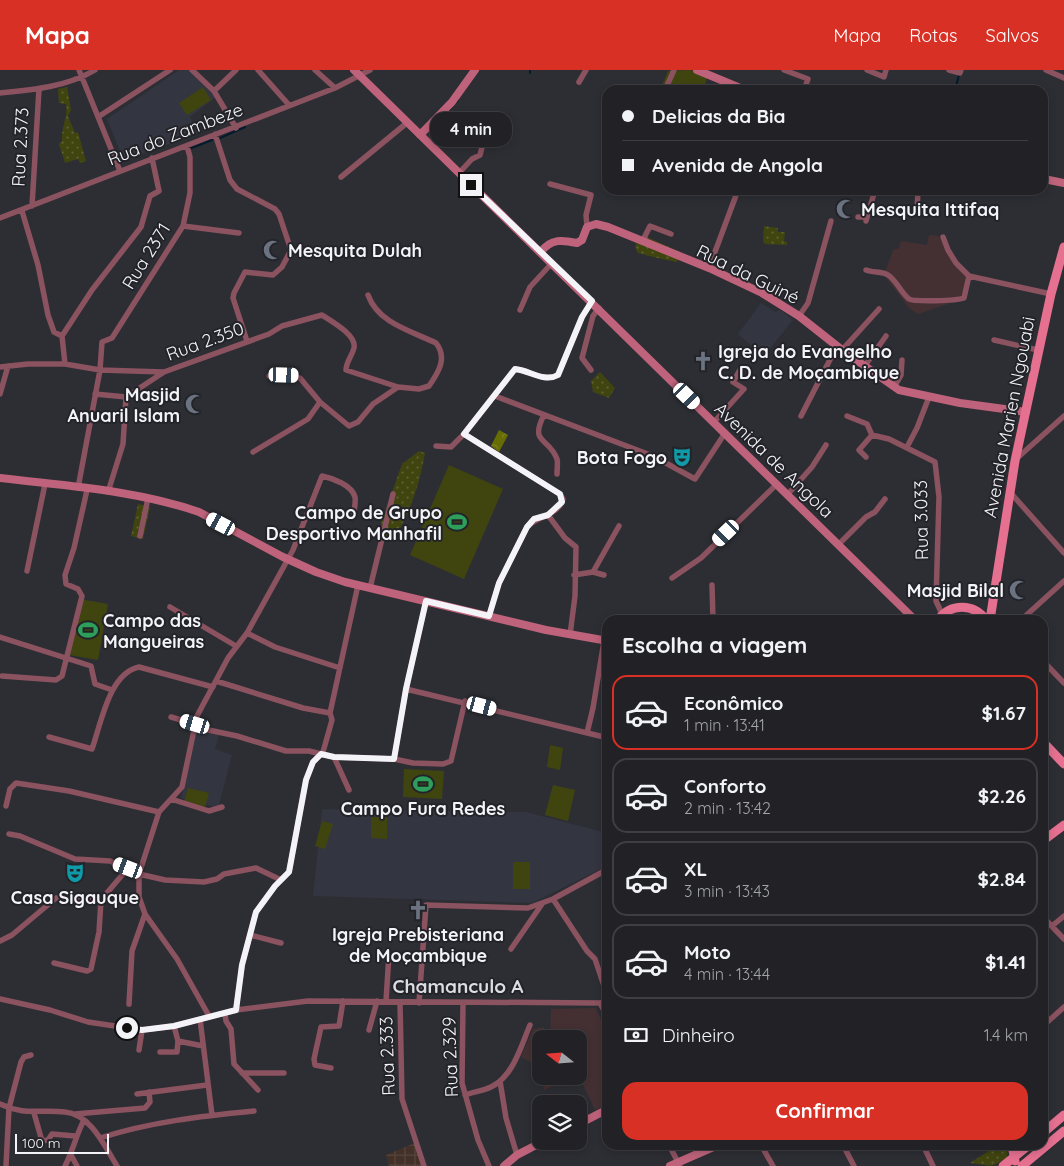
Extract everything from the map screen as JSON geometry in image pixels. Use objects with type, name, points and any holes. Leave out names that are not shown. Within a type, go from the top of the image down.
[{"type":"main road","name":"Avenida Marien Ngouabi","points":[[991,615],[1014,461],[1050,294],[1063,250]]},
{"type":"main road","points":[[978,612],[986,607],[995,595]]},
{"type":"main road","points":[[943,615],[953,608],[966,607],[981,615]]},
{"type":"main road","points":[[1048,747],[1064,764]]},
{"type":"main road","points":[[1048,837],[1064,824]]},
{"type":"main road","points":[[1048,1129],[1064,1115]]},
{"type":"main road","points":[[1048,1144],[1064,1131]]},
{"type":"main road","points":[[1003,1166],[1015,1161],[1024,1150]]},
{"type":"main road","points":[[1022,1166],[1041,1150]]},
{"type":"street","points":[[79,70],[120,171]]},
{"type":"street","points":[[0,92],[39,89],[82,78],[95,70]]},
{"type":"street","points":[[98,117],[170,70]]},
{"type":"street","points":[[192,70],[214,90],[236,128]]},
{"type":"street","points":[[214,90],[236,70]]},
{"type":"street","points":[[258,70],[289,105]]},
{"type":"street","points":[[315,70],[335,88]]},
{"type":"street","points":[[420,135],[452,102],[475,70]]},
{"type":"street","points":[[580,82],[586,70]]},
{"type":"street","points":[[667,85],[674,70]]},
{"type":"street","points":[[697,70],[733,85]]},
{"type":"street","points":[[787,70],[808,79],[806,85]]},
{"type":"street","points":[[867,70],[884,77],[886,70]]},
{"type":"street","points":[[949,70],[960,73],[962,70]]},
{"type":"street","points":[[1046,70],[1064,78]]},
{"type":"street","name":"Rua do Zambeze","points":[[0,218],[22,211],[152,158],[236,128],[335,88],[363,72]]},
{"type":"street","name":"Avenida de Angola","points":[[363,72],[420,135],[592,301],[910,615]]},
{"type":"street","name":"Rua 2.373","points":[[32,206],[39,89]]},
{"type":"street","points":[[342,177],[408,122]]},
{"type":"street","points":[[459,173],[482,152],[484,139],[480,132]]},
{"type":"street","points":[[215,134],[224,156],[226,173],[230,180],[237,189],[279,214],[291,246],[291,254],[282,267],[269,276],[245,272],[234,293],[233,298],[247,341]]},
{"type":"street","name":"Rua 2371","points":[[100,370],[102,342],[112,338],[183,226],[190,193],[190,157],[187,146]]},
{"type":"street","points":[[65,364],[62,336],[92,290],[141,227],[150,196],[159,191],[152,158]]},
{"type":"street","points":[[1048,180],[1064,183]]},
{"type":"street","points":[[541,252],[545,247],[559,240],[577,243],[582,240],[587,227],[586,215],[591,195],[550,184]]},
{"type":"street","points":[[709,268],[736,195]]},
{"type":"street","points":[[858,216],[866,219],[873,195]]},
{"type":"street","points":[[918,195],[918,212]]},
{"type":"street","points":[[22,211],[38,265],[48,315],[54,332],[62,336]]},
{"type":"street","points":[[799,316],[808,303],[831,221]]},
{"type":"street","name":"Rua da Guiné","points":[[587,227],[596,224],[608,227],[709,268],[762,293],[799,316],[894,387],[928,397],[1026,412]]},
{"type":"street","points":[[183,226],[239,233]]},
{"type":"street","points":[[642,242],[650,226],[672,234]]},
{"type":"street","points":[[943,237],[956,263],[970,276],[1050,294]]},
{"type":"street","points":[[520,310],[530,287],[552,263]]},
{"type":"street","points":[[866,270],[890,276],[908,298],[915,302],[964,298],[970,276]]},
{"type":"street","points":[[269,376],[300,378],[320,402],[336,414],[347,426],[353,426],[373,404],[398,387],[420,389],[429,386],[438,373],[442,358],[441,349],[436,343],[381,317],[371,304],[368,295]]},
{"type":"street","points":[[436,446],[450,447],[464,434],[515,369],[542,377],[553,378],[558,375],[582,317],[592,301]]},
{"type":"street","points":[[591,370],[582,358],[593,316],[599,308]]},
{"type":"street","points":[[801,416],[840,348],[879,309]]},
{"type":"street","name":"Rua 2.350","points":[[0,366],[65,364],[100,370],[164,372],[320,315],[350,335],[355,345],[346,370],[398,387]]},
{"type":"street","points":[[864,366],[886,336]]},
{"type":"street","points":[[994,340],[1038,350]]},
{"type":"street","points":[[894,387],[901,375],[902,360]]},
{"type":"street","points":[[0,394],[8,366]]},
{"type":"street","points":[[714,422],[744,389],[732,382],[741,368]]},
{"type":"street","points":[[78,488],[100,370]]},
{"type":"street","points":[[95,394],[126,396],[164,372]]},
{"type":"street","points":[[108,492],[122,444],[126,396]]},
{"type":"street","points":[[494,396],[653,456],[695,479],[725,433]]},
{"type":"street","points":[[907,447],[917,428],[928,397]]},
{"type":"street","points":[[253,452],[308,418],[320,402]]},
{"type":"street","points":[[544,415],[537,429],[538,435],[556,457],[557,474]]},
{"type":"street","points":[[847,416],[867,424],[872,435],[859,450],[866,457]]},
{"type":"street","points":[[1014,461],[1064,416]]},
{"type":"street","points":[[464,434],[560,494],[562,502],[548,515],[534,519],[527,527],[499,583],[489,616]]},
{"type":"street","name":"Rua 3.033","points":[[872,435],[907,447],[935,462],[939,497],[936,601],[940,615]]},
{"type":"street","points":[[788,494],[812,467],[826,445]]},
{"type":"street","points":[[209,1016],[177,959],[144,914],[139,897],[139,874],[159,812],[182,787],[194,726],[212,687],[236,646],[246,633],[293,550],[322,476],[346,485],[352,490],[355,497],[354,514]]},
{"type":"street","points":[[0,478],[148,498],[199,512],[287,559],[316,572],[370,588],[570,635],[602,640]]},
{"type":"street","points":[[27,571],[45,484]]},
{"type":"street","points":[[672,578],[701,558],[777,484]]},
{"type":"street","points":[[2,676],[56,680],[62,676],[82,596],[78,589],[66,584],[65,578],[87,490]]},
{"type":"street","points":[[1009,490],[1064,553]]},
{"type":"street","points":[[370,588],[393,494]]},
{"type":"street","points":[[140,536],[148,498]]},
{"type":"street","points":[[839,544],[866,517],[875,512],[885,499]]},
{"type":"street","points":[[548,515],[565,538],[576,547],[575,596],[570,635]]},
{"type":"street","points":[[592,572],[619,526]]},
{"type":"street","points":[[574,575],[592,572],[604,575]]},
{"type":"street","points":[[1027,615],[1064,581]]},
{"type":"street","points":[[236,1010],[256,912],[281,880],[288,875],[291,865],[306,780],[313,762],[321,754],[332,720],[330,714],[358,585]]},
{"type":"street","points":[[712,585],[713,615]]},
{"type":"street","points":[[394,759],[406,689],[426,601]]},
{"type":"street","points":[[170,607],[236,646]]},
{"type":"street","points":[[246,633],[275,647],[340,668]]},
{"type":"street","points":[[0,637],[66,660],[91,666],[95,684],[112,690]]},
{"type":"street","points":[[587,734],[602,663]]},
{"type":"street","points":[[1048,666],[1064,683]]},
{"type":"street","points":[[49,737],[92,749],[112,690],[126,672],[139,668],[212,687]]},
{"type":"street","points":[[216,681],[303,708],[330,714]]},
{"type":"street","points":[[406,689],[602,737]]},
{"type":"street","points":[[170,717],[194,726],[237,736],[286,751],[309,751],[334,757],[394,759],[413,763],[443,764],[451,760],[465,702]]},
{"type":"street","points":[[334,757],[349,790]]},
{"type":"street","points":[[6,806],[10,789],[16,783],[69,791],[159,812]]},
{"type":"street","points":[[171,800],[209,810],[222,807]]},
{"type":"street","points":[[9,834],[20,836],[75,859],[110,861],[139,874],[165,880],[204,882],[217,880],[224,874],[256,868],[281,880]]},
{"type":"street","points":[[54,963],[87,971],[91,969],[99,932],[101,900],[128,868]]},
{"type":"street","points":[[419,1003],[426,905],[528,908],[542,904],[602,872]]},
{"type":"street","points":[[0,941],[12,935],[56,898],[101,900]]},
{"type":"street","points":[[553,898],[587,951],[597,961],[602,976]]},
{"type":"street","points":[[510,949],[542,904]]},
{"type":"street","points":[[128,1004],[132,951],[144,914]]},
{"type":"street","points":[[1052,926],[1064,916]]},
{"type":"street","points":[[1048,922],[1064,939]]},
{"type":"street","points":[[250,935],[281,943]]},
{"type":"street","points":[[386,1001],[389,954]]},
{"type":"street","points":[[0,999],[50,1010],[88,1022],[142,1030],[174,1026],[236,1010],[308,1001],[600,1003]]},
{"type":"street","points":[[331,1068],[314,1064],[314,1060],[322,1026],[339,1026],[343,1001]]},
{"type":"street","points":[[369,1030],[377,1001]]},
{"type":"street","name":"Rua 2.333","points":[[400,1002],[402,1099],[424,1166]]},
{"type":"street","name":"Rua 2.329","points":[[463,1002],[462,1070],[465,1095],[478,1140],[489,1166]]},
{"type":"street","points":[[600,1003],[602,1007]]},
{"type":"street","points":[[1048,1022],[1064,1008]]},
{"type":"street","points":[[225,1014],[231,1029],[234,1064],[258,1090]]},
{"type":"street","points":[[200,1019],[212,1115]]},
{"type":"street","points":[[465,1095],[491,1087],[500,1081],[517,1055],[530,1025]]},
{"type":"street","points":[[160,1052],[177,1052],[178,1041],[174,1026]]},
{"type":"street","points":[[139,1050],[142,1030]]},
{"type":"street","points":[[178,1041],[204,1046]]},
{"type":"street","points":[[6,1166],[9,1108],[21,1062],[24,1057],[31,1055]]},
{"type":"street","points":[[242,1073],[284,1073]]},
{"type":"street","points":[[500,1081],[506,1118],[518,1155]]},
{"type":"street","points":[[137,1094],[207,1085]]},
{"type":"street","points":[[0,1104],[9,1108],[34,1113],[65,1112],[75,1114],[145,1108],[150,1102],[149,1092]]},
{"type":"street","points":[[100,1138],[172,1120],[254,1111]]},
{"type":"street","points":[[587,1120],[602,1112]]},
{"type":"street","points":[[34,1113],[42,1141],[48,1140],[52,1134],[75,1136]]},
{"type":"street","points":[[75,1114],[84,1120],[100,1138],[117,1166]]},
{"type":"street","points":[[65,1166],[71,1155],[75,1136],[84,1120]]},
{"type":"street","points":[[504,1166],[532,1147]]},
{"type":"street","points":[[671,1150],[676,1165],[708,1150]]},
{"type":"street","points":[[764,1150],[773,1166]]},
{"type":"street","points":[[846,1150],[854,1166]]},
{"type":"street","points":[[925,1150],[932,1166]]},
{"type":"street","points":[[71,1155],[77,1166]]},
{"type":"shaded area","points":[[179,70],[190,70],[217,96],[190,117],[198,133],[124,161],[107,119]]},
{"type":"shaded area","points":[[929,235],[938,236],[968,274],[962,299],[918,314],[909,308],[884,275],[893,250],[899,248],[901,241],[927,245]]},
{"type":"shaded area","points":[[761,303],[775,312],[780,310],[793,320],[764,356],[738,334]]},
{"type":"shaded area","points":[[197,729],[219,735],[215,749],[232,755],[219,805],[215,807],[181,798]]},
{"type":"shaded area","points":[[322,809],[526,812],[602,832],[602,868],[532,903],[313,896]]},
{"type":"shaded area","points":[[596,1008],[602,1022],[602,1107],[595,1110],[583,1085],[588,1085],[588,1030],[550,1030],[551,1009]]},
{"type":"shaded area","points":[[544,1027],[544,1030],[533,1029]]},
{"type":"shaded area","points":[[532,1031],[532,1063],[521,1057]]},
{"type":"shaded area","points":[[543,1085],[556,1085],[544,1090]]},
{"type":"shaded area","points":[[415,1143],[423,1166],[389,1166],[386,1155]]},
{"type":"green space","points":[[690,70],[707,77],[705,85],[662,85],[668,71]]},
{"type":"green space","points":[[67,87],[71,110],[68,116],[75,133],[78,132],[86,161],[80,163],[78,159],[65,163],[59,144],[62,141],[66,104],[59,103],[58,89]]},
{"type":"green space","points":[[203,87],[211,100],[187,115],[179,103]]},
{"type":"green space","points":[[764,226],[778,228],[778,232],[785,232],[784,241],[787,242],[787,245],[765,244],[763,241]]},
{"type":"green space","points":[[645,236],[680,252],[677,262],[638,253],[635,247],[638,238]]},
{"type":"green space","points":[[600,372],[615,388],[609,398],[593,392],[591,381]]},
{"type":"green space","points":[[499,430],[508,435],[499,452],[491,446]]},
{"type":"green space","points":[[419,451],[425,453],[417,488],[408,511],[391,542],[381,539],[381,523],[402,464]]},
{"type":"green space","name":"Campo de Grupo Desportivo Manhafil","points":[[449,465],[503,489],[464,579],[410,555]]},
{"type":"green space","points":[[138,504],[150,507],[143,539],[131,536]]},
{"type":"green space","name":"Campo das Mangueiras","points":[[79,599],[108,604],[98,660],[69,655]]},
{"type":"green space","points":[[550,745],[563,748],[560,770],[547,767]]},
{"type":"green space","name":"Campo Fura Redes","points":[[404,769],[444,771],[442,799],[403,797]]},
{"type":"green space","points":[[553,785],[575,790],[568,821],[545,815]]},
{"type":"green space","points":[[188,788],[209,793],[205,807],[184,802]]},
{"type":"green space","points":[[371,817],[387,817],[387,839],[371,838]]},
{"type":"green space","points":[[322,821],[333,824],[325,849],[315,846]]},
{"type":"green space","points":[[513,862],[530,862],[530,889],[513,889]]},
{"type":"green space","points":[[990,1150],[1008,1150],[1007,1158],[992,1166],[970,1163]]},
{"type":"waterway","points":[[956,85],[959,75]]},
{"type":"waterway","points":[[440,120],[458,100]]},
{"type":"waterway","points":[[220,138],[245,127]]},
{"type":"waterway","points":[[189,149],[212,140]]},
{"type":"place","name":"Mesquita Ittifaq","points":[[846,209]]},
{"type":"place","name":"Mesquita Dulah","points":[[273,250]]},
{"type":"place","name":"Igreja do Evangelho C. D. de Moçambique","points":[[703,361]]},
{"type":"place","name":"Masjid Anuaril Islam","points":[[195,404]]},
{"type":"place","name":"Bota Fogo","points":[[682,457]]},
{"type":"place","name":"Campo de Grupo Desportivo Manhafil","points":[[457,522]]},
{"type":"place","name":"Masjid Bilal","points":[[1019,590]]},
{"type":"place","name":"Campo das Mangueiras","points":[[88,630]]},
{"type":"place","name":"Campo Fura Redes","points":[[423,784]]},
{"type":"place","name":"Casa Sigauque","points":[[75,873]]},
{"type":"place","name":"Igreja Prebisteriana de Moçambique","points":[[418,910]]},
{"type":"district","name":"Chamanculo A","points":[[458,986]]},
{"type":"route","points":[[127,1028],[157,1029],[236,1010],[242,965],[256,912],[275,886],[288,875],[302,796],[313,762],[321,754],[334,757],[394,759],[406,689],[426,601],[489,616],[499,583],[527,527],[534,519],[548,515],[562,502],[563,499],[560,494],[486,450],[464,434],[502,387],[511,371],[520,369],[548,378],[558,375],[582,317],[592,301],[471,185]]}]
